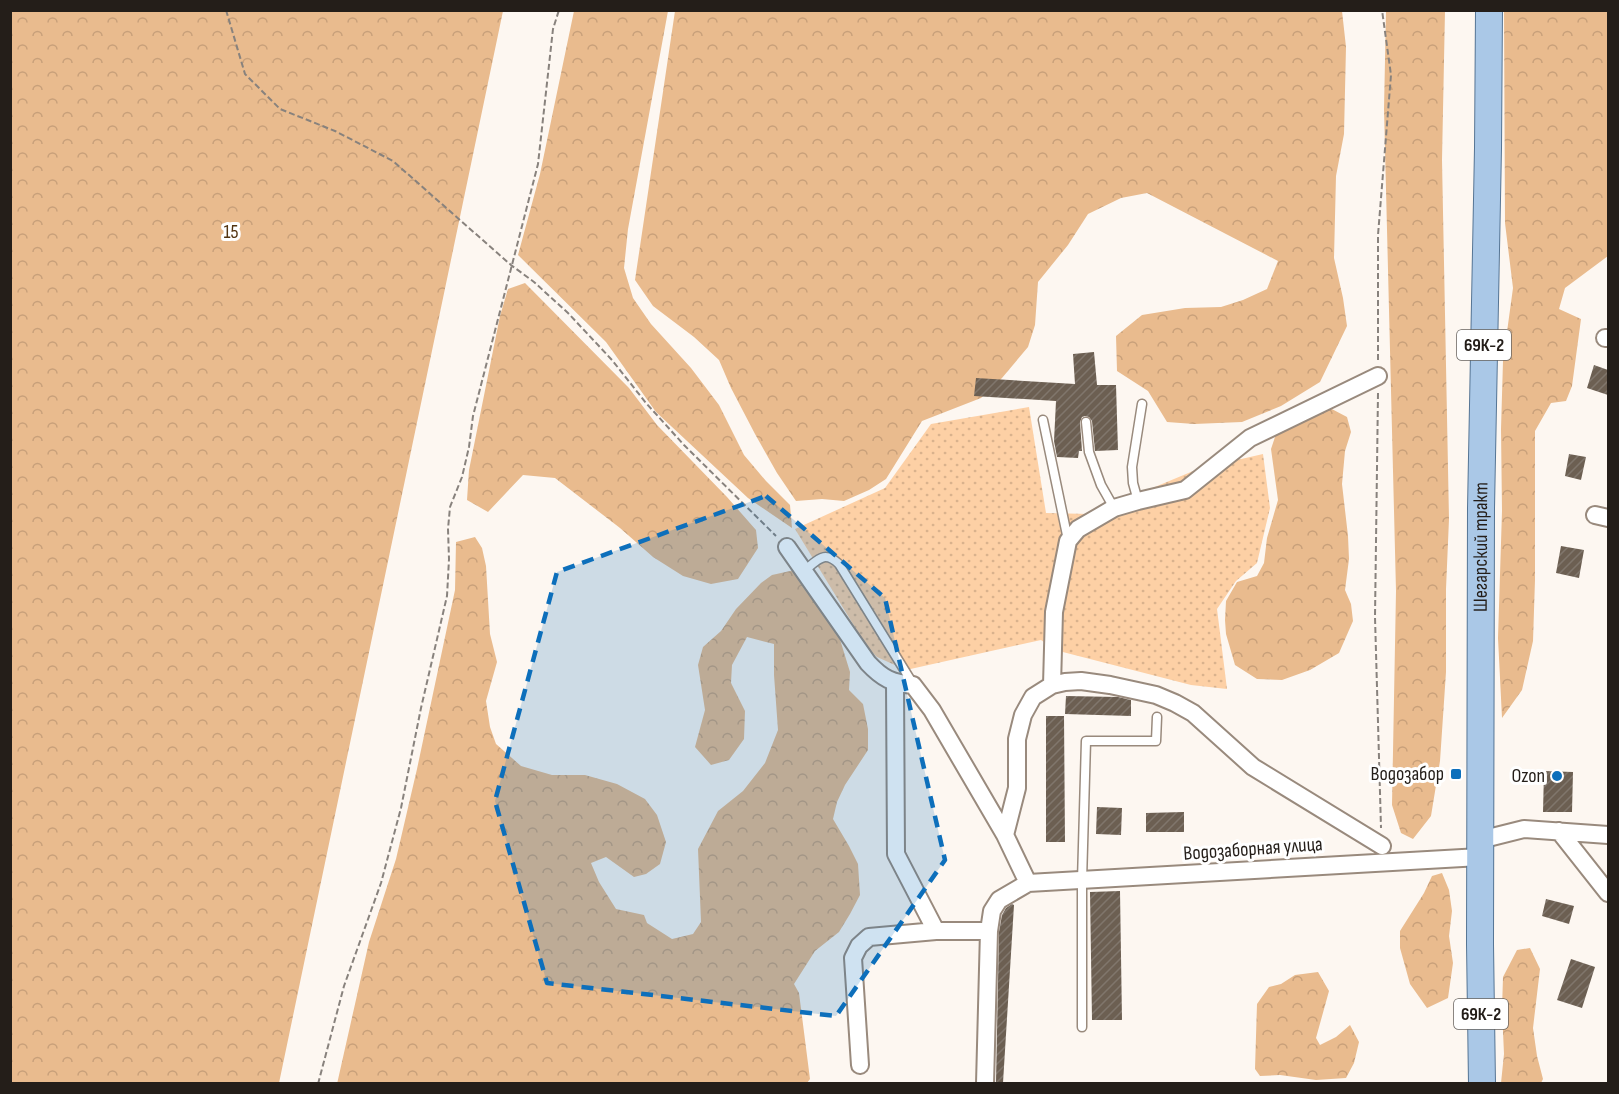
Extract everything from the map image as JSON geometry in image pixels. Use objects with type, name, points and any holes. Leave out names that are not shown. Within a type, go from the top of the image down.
[{"type":"main road","name":"Шегарский тракт","points":[[1482,1083],[1481,519],[1489,10]]},
{"type":"street","points":[[1052,685],[1054,612],[1068,541],[1078,529],[1114,508],[1185,490],[1250,438],[1378,376]]},
{"type":"street","points":[[787,547],[868,663],[880,675],[896,683],[913,685],[932,710],[1005,835],[1028,883],[999,900],[993,911],[989,931],[985,1083]]},
{"type":"street","points":[[1005,835],[1017,788],[1017,738],[1023,715],[1033,697],[1052,685],[1081,681],[1156,695],[1193,713],[1253,766],[1382,846]]},
{"type":"street","points":[[896,683],[896,854],[936,931]]},
{"type":"street","name":"Водозаборная улица","points":[[1028,883],[1082,881],[1480,848],[1524,830],[1608,835]]},
{"type":"street","points":[[1559,831],[1608,893]]},
{"type":"street","points":[[860,1065],[853,958],[859,946],[869,938],[936,931],[989,931]]},
{"type":"lane","points":[[1138,501],[1132,467],[1142,404]]},
{"type":"lane","points":[[1043,420],[1068,541]]},
{"type":"lane","points":[[1086,422],[1089,452],[1101,485],[1114,508]]},
{"type":"lane","points":[[805,570],[823,557],[832,557],[839,564],[913,685]]},
{"type":"lane","points":[[1082,1027],[1082,881],[1086,741],[1156,741],[1157,717]]},
{"type":"path","points":[[226,10],[245,74],[280,109],[335,131],[393,161],[511,265],[534,282],[568,313],[612,360],[646,404],[684,445],[787,547]]},
{"type":"path","points":[[318,1083],[344,986],[381,883],[401,808],[447,596],[450,507],[462,477],[473,416],[538,164],[554,29],[559,10]]},
{"type":"path","points":[[1382,10],[1391,75],[1378,235],[1375,617],[1382,846]]},
{"type":"highlighted area","points":[[766,496],[885,598],[945,860],[836,1016],[547,983],[495,801],[557,572]]},
{"type":"green space","name":"15","points":[[10,11],[503,11],[279,1083],[11,1083]]},
{"type":"green space","points":[[574,11],[668,11],[628,229],[624,268],[633,298],[651,324],[691,368],[719,405],[744,455],[790,505],[792,528],[748,498],[656,412],[606,342],[518,255],[540,174]]},
{"type":"green space","points":[[675,11],[1342,11],[1346,47],[1344,134],[1336,176],[1334,258],[1347,326],[1320,382],[1281,406],[1242,422],[1194,424],[1167,422],[1148,391],[1117,371],[1116,336],[1142,315],[1185,308],[1221,307],[1267,289],[1278,261],[1147,193],[1121,198],[1088,214],[1068,245],[1038,282],[1035,325],[1028,347],[1002,378],[981,398],[922,421],[886,479],[869,490],[844,501],[822,499],[796,501],[755,434],[719,360],[694,337],[653,306],[635,280]]},
{"type":"green space","points":[[1386,11],[1445,11],[1442,160],[1449,519],[1446,672],[1440,761],[1431,816],[1413,839],[1401,833],[1392,805],[1396,591],[1384,109]]},
{"type":"green space","points":[[1504,11],[1608,11],[1608,256],[1565,288],[1559,309],[1581,319],[1572,386],[1566,401],[1551,403],[1535,431],[1533,641],[1522,690],[1502,718],[1498,638],[1502,511],[1501,429],[1503,361],[1513,288],[1505,223]]},
{"type":"green space","points":[[525,283],[629,388],[657,425],[756,530],[758,548],[738,579],[711,584],[683,576],[653,557],[620,528],[555,478],[523,475],[488,512],[467,500],[469,470],[500,316],[508,289]]},
{"type":"green space","points":[[1328,407],[1347,417],[1351,432],[1345,451],[1342,484],[1349,559],[1345,590],[1351,604],[1353,621],[1339,653],[1310,670],[1282,680],[1257,679],[1235,665],[1226,634],[1226,601],[1237,582],[1257,576],[1264,563],[1267,538],[1278,500],[1271,449],[1280,422]]},
{"type":"green space","points":[[475,537],[482,548],[486,566],[490,634],[497,662],[486,701],[490,727],[496,744],[521,766],[552,775],[585,775],[617,784],[645,799],[657,815],[666,842],[660,864],[646,874],[634,877],[606,857],[591,863],[599,882],[616,909],[644,915],[647,923],[672,939],[693,934],[701,922],[698,849],[718,811],[743,791],[765,763],[778,730],[774,644],[747,637],[732,665],[731,683],[745,711],[744,739],[729,760],[711,765],[695,747],[705,710],[698,665],[703,647],[721,631],[736,609],[772,575],[799,569],[831,610],[850,672],[849,690],[863,704],[868,729],[868,750],[845,785],[837,802],[833,819],[858,864],[860,895],[839,932],[815,951],[794,984],[799,993],[810,1079],[807,1083],[337,1084],[369,942],[396,859],[417,769],[455,590],[456,542]]},
{"type":"green space","points":[[1442,873],[1449,890],[1452,911],[1449,936],[1453,963],[1448,998],[1427,1008],[1410,984],[1400,948],[1400,931],[1432,876]]},
{"type":"green space","points":[[1530,948],[1540,969],[1533,1028],[1543,1079],[1541,1083],[1501,1083],[1504,1054],[1503,977],[1517,950]]},
{"type":"green space","points":[[1318,972],[1329,991],[1316,1038],[1320,1045],[1336,1037],[1350,1025],[1359,1042],[1354,1063],[1346,1078],[1316,1080],[1280,1075],[1260,1076],[1255,1069],[1257,1004],[1269,987],[1281,984],[1295,975]]},
{"type":"shaded area","points":[[1029,407],[1046,513],[1090,514],[1198,469],[1263,454],[1270,508],[1257,563],[1236,581],[1217,609],[1227,689],[1191,685],[1055,650],[1041,640],[906,670],[877,657],[867,647],[795,529],[885,488],[931,424]]},
{"type":"building","points":[[1094,352],[1097,385],[1116,385],[1118,450],[1095,451],[1092,421],[1085,416],[1080,422],[1082,451],[1079,451],[1078,458],[1057,457],[1054,441],[1056,401],[974,396],[976,378],[1075,384],[1073,354]]},
{"type":"building","points":[[1594,365],[1608,370],[1608,395],[1587,388]]},
{"type":"building","points":[[1569,454],[1586,457],[1581,480],[1565,476]]},
{"type":"building","points":[[1561,546],[1584,550],[1579,578],[1556,573]]},
{"type":"building","points":[[1066,696],[1118,697],[1131,700],[1131,716],[1065,714]]},
{"type":"building","points":[[1046,716],[1064,716],[1065,842],[1046,842]]},
{"type":"building","points":[[1544,771],[1573,772],[1572,812],[1543,812]]},
{"type":"building","points":[[1097,807],[1122,808],[1121,835],[1096,834]]},
{"type":"building","points":[[1184,812],[1184,832],[1146,832],[1146,813]]},
{"type":"building","points":[[1120,891],[1122,1020],[1092,1020],[1090,892]]},
{"type":"building","points":[[1546,899],[1574,906],[1569,924],[1542,916]]},
{"type":"building","points":[[1012,904],[1014,905],[1003,1083],[996,1082],[999,932],[1002,915]]},
{"type":"building","points":[[1571,959],[1595,967],[1582,1008],[1557,1000]]},
{"type":"place","name":"Водозабор","points":[[1456,774]]},
{"type":"place","name":"Ozon","points":[[1557,776]]}]
